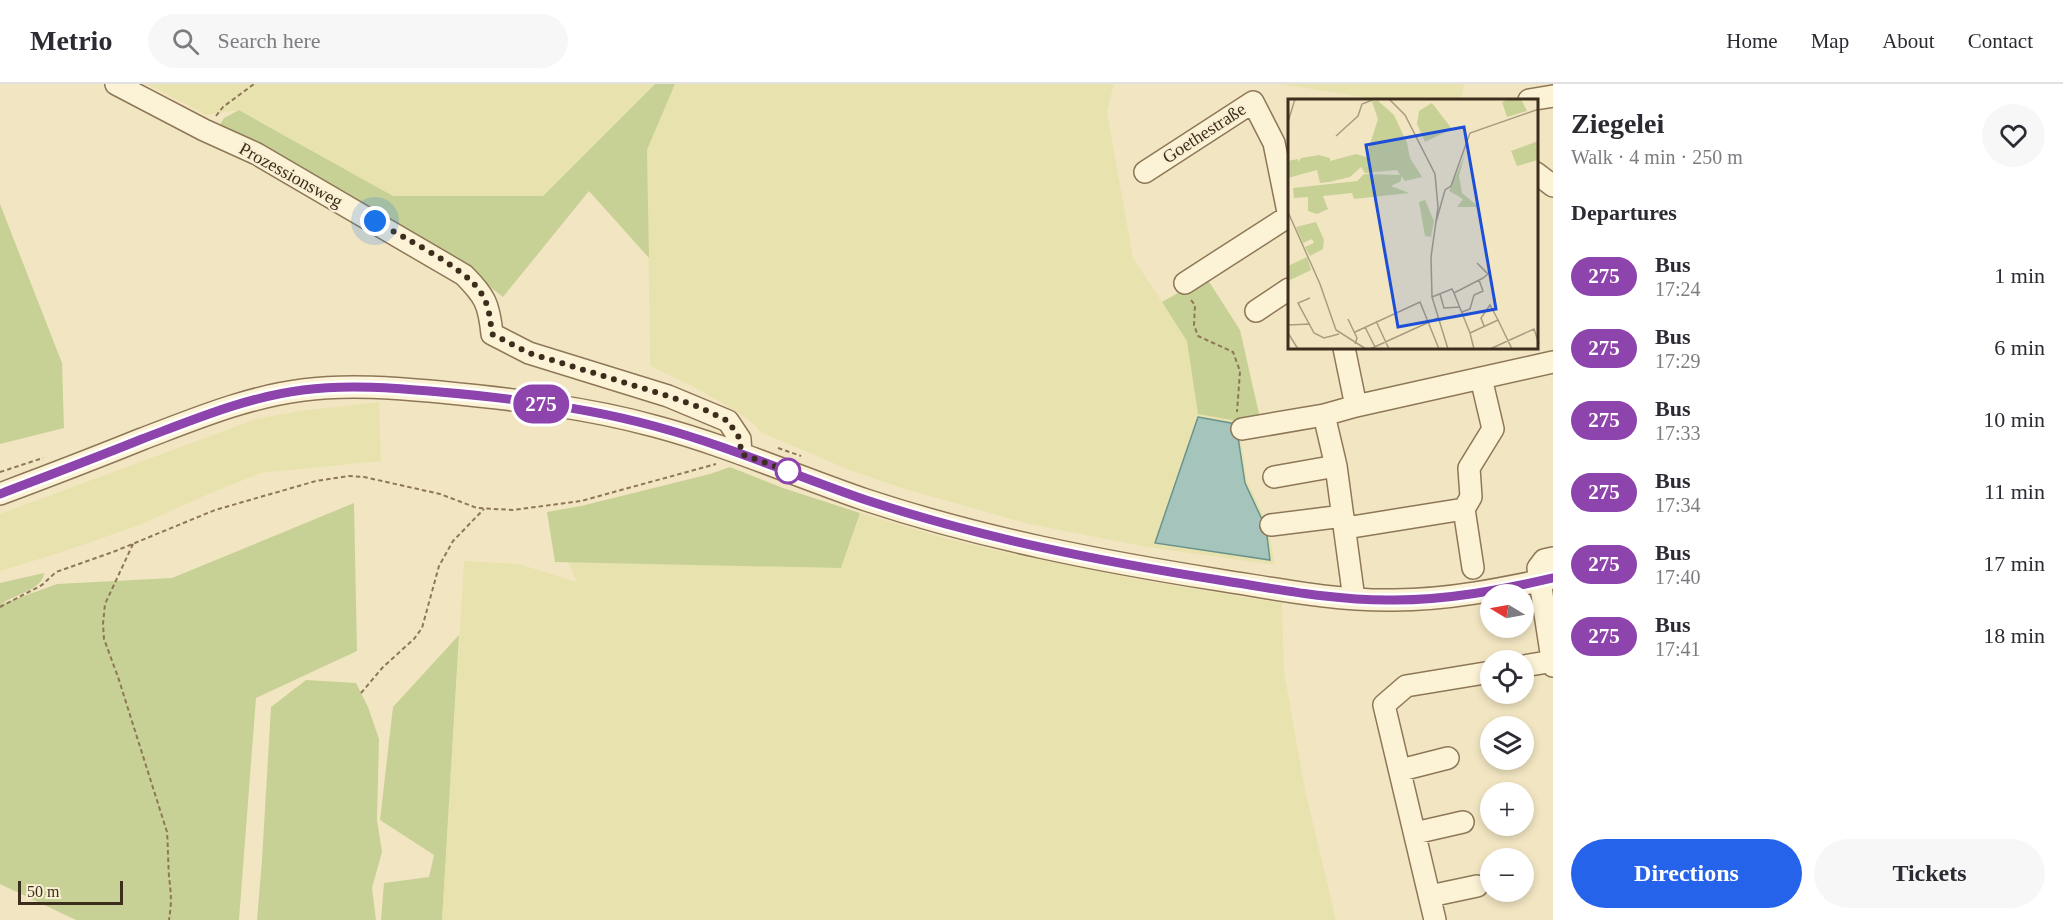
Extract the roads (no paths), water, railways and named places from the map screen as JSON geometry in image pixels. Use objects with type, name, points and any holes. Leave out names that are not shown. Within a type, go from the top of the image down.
[{"type":"street","name":"Prozessionsweg","points":[[116,84],[204,130],[257,154],[464,274],[479,290],[489,309],[492,334],[529,353],[699,407],[728,421],[740,439],[741,454]]},
{"type":"street","points":[[1535,99],[1553,96]]},
{"type":"street","name":"Goethestraße","points":[[1145,172],[1253,102],[1274,143],[1286,183],[1288,205]]},
{"type":"street","points":[[1538,175],[1553,186]]},
{"type":"street","name":"Goethestraße","points":[[1185,283],[1288,217]]},
{"type":"street","points":[[1256,311],[1288,290]]},
{"type":"street","points":[[1344,350],[1356,406]]},
{"type":"street","points":[[1242,429],[1324,415],[1481,378],[1524,357],[1553,362]]},
{"type":"street","points":[[1473,568],[1464,508],[1471,497],[1469,468],[1493,429],[1481,378]]},
{"type":"street","points":[[0,494],[223,408],[267,396],[342,387],[449,393],[554,406],[653,426],[741,454],[877,503],[970,531],[1148,569],[1311,594],[1390,600],[1478,593],[1546,580]]},
{"type":"street","points":[[1324,415],[1336,465],[1354,599]]},
{"type":"street","points":[[1274,477],[1336,465]]},
{"type":"street","points":[[1271,525],[1345,522],[1464,508]]},
{"type":"street","points":[[1534,665],[1553,663],[1546,580],[1538,568],[1544,560],[1553,558]]},
{"type":"street","points":[[1435,920],[1384,705],[1406,686],[1480,674]]},
{"type":"street","points":[[1401,770],[1448,758]]},
{"type":"street","points":[[1415,833],[1463,822]]},
{"type":"street","points":[[1430,896],[1477,886]]},
{"type":"water","points":[[1198,417],[1236,424],[1245,483],[1266,528],[1270,560],[1155,543]]}]
